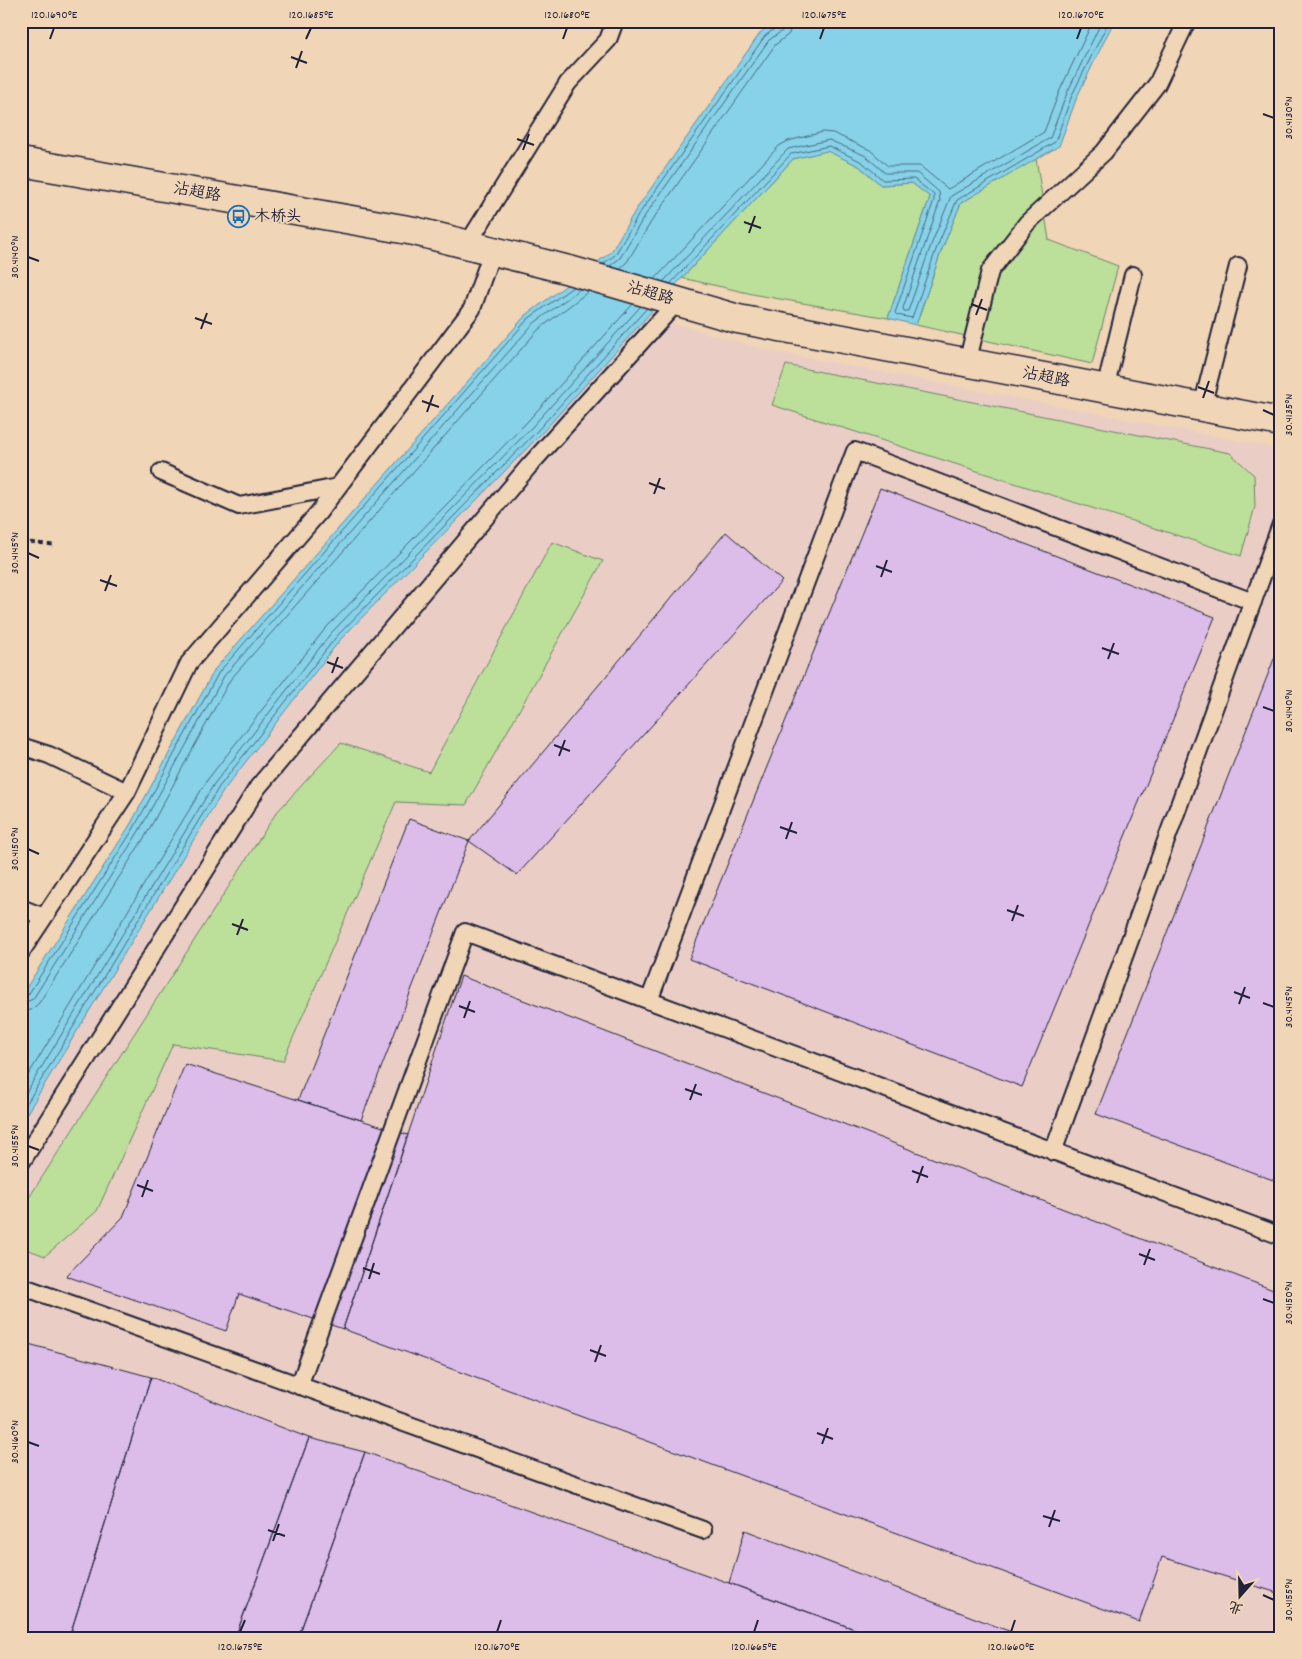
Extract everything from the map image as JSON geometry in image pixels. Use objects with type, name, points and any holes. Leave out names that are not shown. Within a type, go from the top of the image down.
[{"type":"street","name":"沾超路","points":[[21,162],[414,230],[480,249],[569,270],[738,319],[1281,422]]},
{"type":"lane","points":[[21,952],[128,792],[189,663],[319,512],[472,309],[480,249],[568,83],[608,40],[615,21]]},
{"type":"lane","points":[[967,363],[990,271],[1027,223],[1104,152],[1157,84],[1187,21]]},
{"type":"lane","points":[[1202,407],[1238,266]]},
{"type":"lane","points":[[1106,389],[1133,275]]},
{"type":"lane","points":[[21,1162],[258,787],[671,300]]},
{"type":"lane","points":[[648,1001],[855,451],[1253,602]]},
{"type":"lane","points":[[161,472],[239,506],[338,487]]},
{"type":"lane","points":[[1053,1152],[1281,524]]},
{"type":"lane","points":[[21,746],[49,755],[128,792]]},
{"type":"lane","points":[[21,908],[44,917]]},
{"type":"lane","points":[[299,1386],[464,932],[1281,1236]]},
{"type":"lane","points":[[21,1286],[703,1530]]},
{"type":"path","points":[[21,541],[53,546]]},
{"type":"shaded area","points":[[628,310],[762,349],[1281,449],[1281,1638],[21,1638],[21,1050],[256,706]]},
{"type":"green space","points":[[827,150],[859,166],[881,185],[912,183],[930,197],[888,318],[757,295],[682,278],[793,159]]},
{"type":"green space","points":[[1036,158],[1049,240],[1118,266],[1092,364],[916,325],[942,249],[961,203]]},
{"type":"green space","points":[[786,365],[1230,453],[1254,475],[1255,507],[1241,556],[772,405]]},
{"type":"green space","points":[[552,542],[603,561],[466,805],[396,802],[283,1061],[173,1044],[97,1211],[45,1256],[21,1247],[21,1210],[276,813],[341,743],[429,772]]},
{"type":"water","points":[[776,21],[1114,21],[1077,97],[1059,146],[961,203],[942,249],[916,325],[888,318],[930,197],[912,183],[881,185],[859,166],[827,151],[793,159],[540,435],[340,640],[224,790],[21,1123],[21,996],[130,825],[215,669],[525,316],[611,252],[635,211],[761,32]]},
{"type":"building","points":[[880,488],[1215,617],[1022,1087],[689,959]]},
{"type":"building","points":[[726,532],[782,581],[517,875],[469,841]]},
{"type":"building","points":[[1281,641],[1281,1183],[1096,1114]]},
{"type":"building","points":[[409,819],[469,841],[361,1120],[298,1100]]},
{"type":"building","points":[[461,976],[1281,1293],[1281,1594],[1162,1557],[1139,1622],[343,1329]]},
{"type":"building","points":[[185,1064],[408,1135],[343,1329],[239,1294],[226,1331],[66,1276],[123,1217]]},
{"type":"building","points":[[21,1342],[151,1377],[69,1638],[21,1638]]},
{"type":"building","points":[[151,1377],[309,1438],[235,1638],[69,1638]]},
{"type":"building","points":[[309,1438],[365,1452],[298,1638],[235,1638]]},
{"type":"building","points":[[365,1452],[729,1583],[879,1638],[298,1638]]},
{"type":"building","points":[[745,1530],[1027,1638],[879,1638],[729,1583]]},
{"type":"place","name":"木桥头","points":[[238,217]]}]
